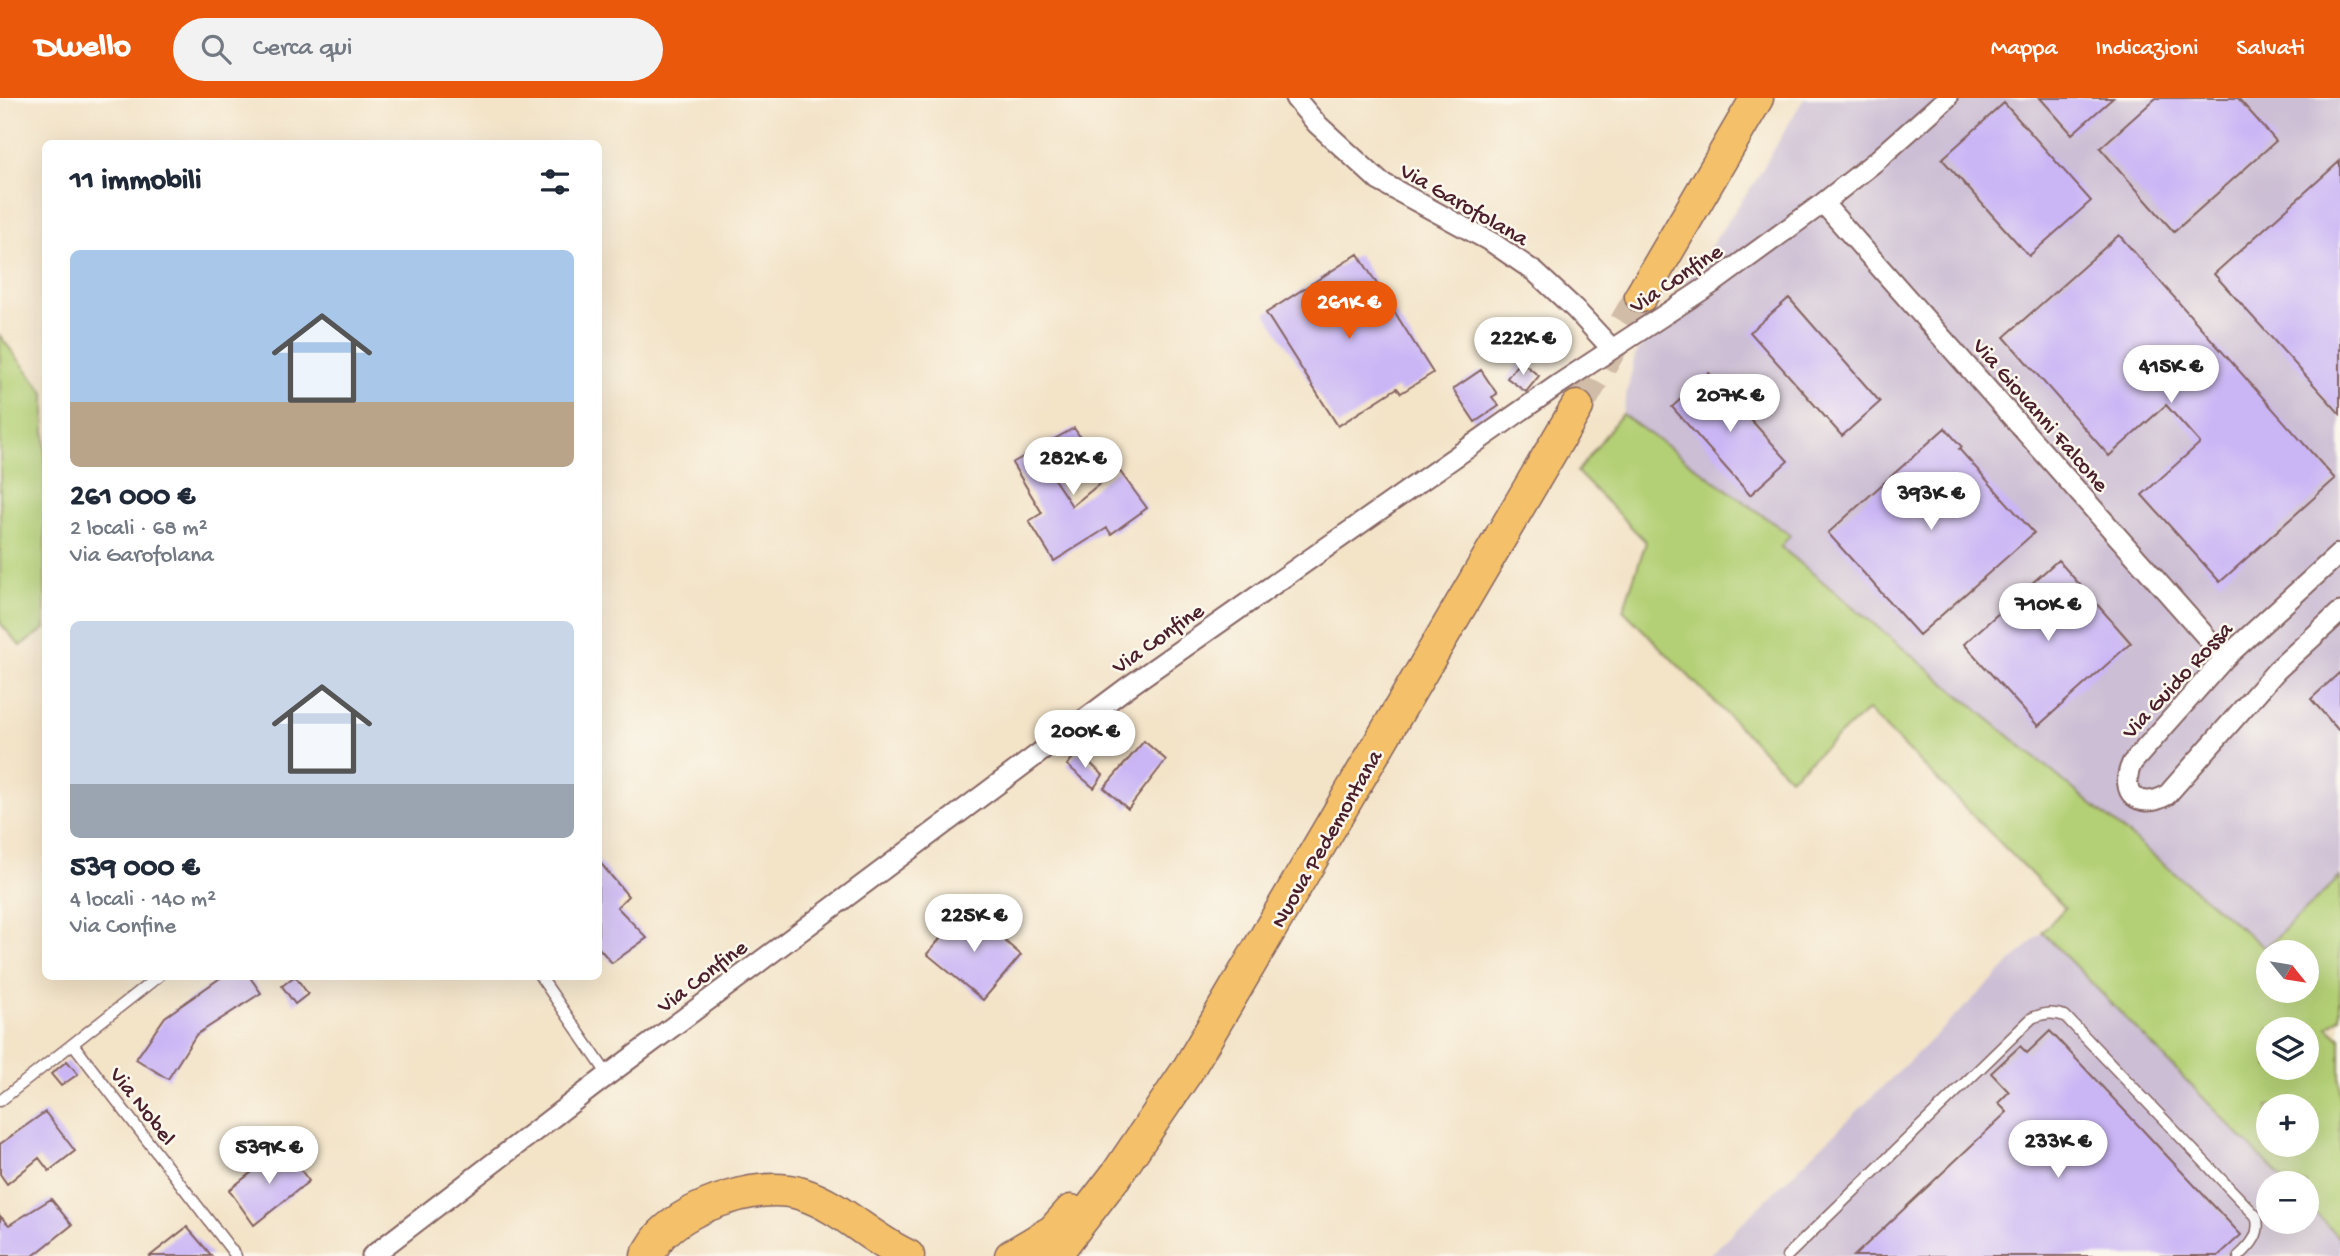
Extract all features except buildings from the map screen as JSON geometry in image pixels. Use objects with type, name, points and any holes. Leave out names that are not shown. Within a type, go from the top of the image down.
[{"type":"main road","points":[[1642,296],[1757,98]]},
{"type":"main road","name":"Nuova Pedemontana","points":[[1054,1256],[1159,1114],[1223,1012],[1577,407]]},
{"type":"main road","points":[[1011,1256],[1053,1231],[1080,1200],[1161,1082],[1254,931],[1315,855]]},
{"type":"main road","points":[[1072,1256],[1127,1183],[1145,1151],[1159,1114]]},
{"type":"main road","points":[[647,1256],[661,1234],[699,1207],[731,1196],[767,1191],[800,1194],[848,1217],[876,1245],[908,1256]]},
{"type":"street","name":"Via Garofolana","points":[[1295,98],[1317,124],[1379,181],[1493,243],[1535,272],[1575,309],[1612,349]]},
{"type":"street","name":"Via Confine","points":[[372,1256],[608,1074],[1125,689],[1559,384],[1716,281],[1823,203],[1876,161],[1947,98]]},
{"type":"street","name":"Via Giovanni Falcone","points":[[1823,203],[2225,658]]},
{"type":"street","name":"Via Guido Rossa","points":[[2340,552],[2225,658],[2132,763],[2127,773],[2127,787],[2140,800],[2158,800],[2167,795],[2277,670],[2340,612]]},
{"type":"lane","points":[[0,1101],[154,980]]},
{"type":"lane","points":[[543,980],[608,1074]]},
{"type":"lane","points":[[1787,1256],[2032,1018],[2043,1013],[2065,1016],[2256,1216],[2258,1223],[2254,1240],[2239,1256]]},
{"type":"lane","name":"Via Nobel","points":[[72,1044],[236,1256]]},
{"type":"shaded area","points":[[1804,98],[2340,98],[2340,877],[2274,940],[2256,942],[1781,546],[1790,535],[1622,414],[1635,356],[1756,180]]},
{"type":"shaded area","points":[[2042,932],[2256,1152],[2256,1157],[2261,1157],[2274,1171],[2256,1171],[2256,1234],[2319,1234],[2319,1217],[2340,1239],[2340,1256],[1708,1256]]},
{"type":"green space","points":[[0,336],[42,389],[42,631],[20,646],[0,623]]},
{"type":"green space","points":[[1622,414],[1790,535],[1781,547],[2256,941],[2256,1003],[2319,1003],[2319,940],[2273,940],[2340,877],[2340,1017],[2328,1027],[2340,1038],[2340,1239],[2319,1217],[2319,1171],[2274,1171],[2261,1157],[2319,1157],[2319,1094],[2256,1094],[2256,1152],[2042,932],[2065,908],[1868,710],[1790,778],[1623,610],[1646,542],[1577,472]]},
{"type":"tunnel","points":[[1577,407],[1641,296]]}]
